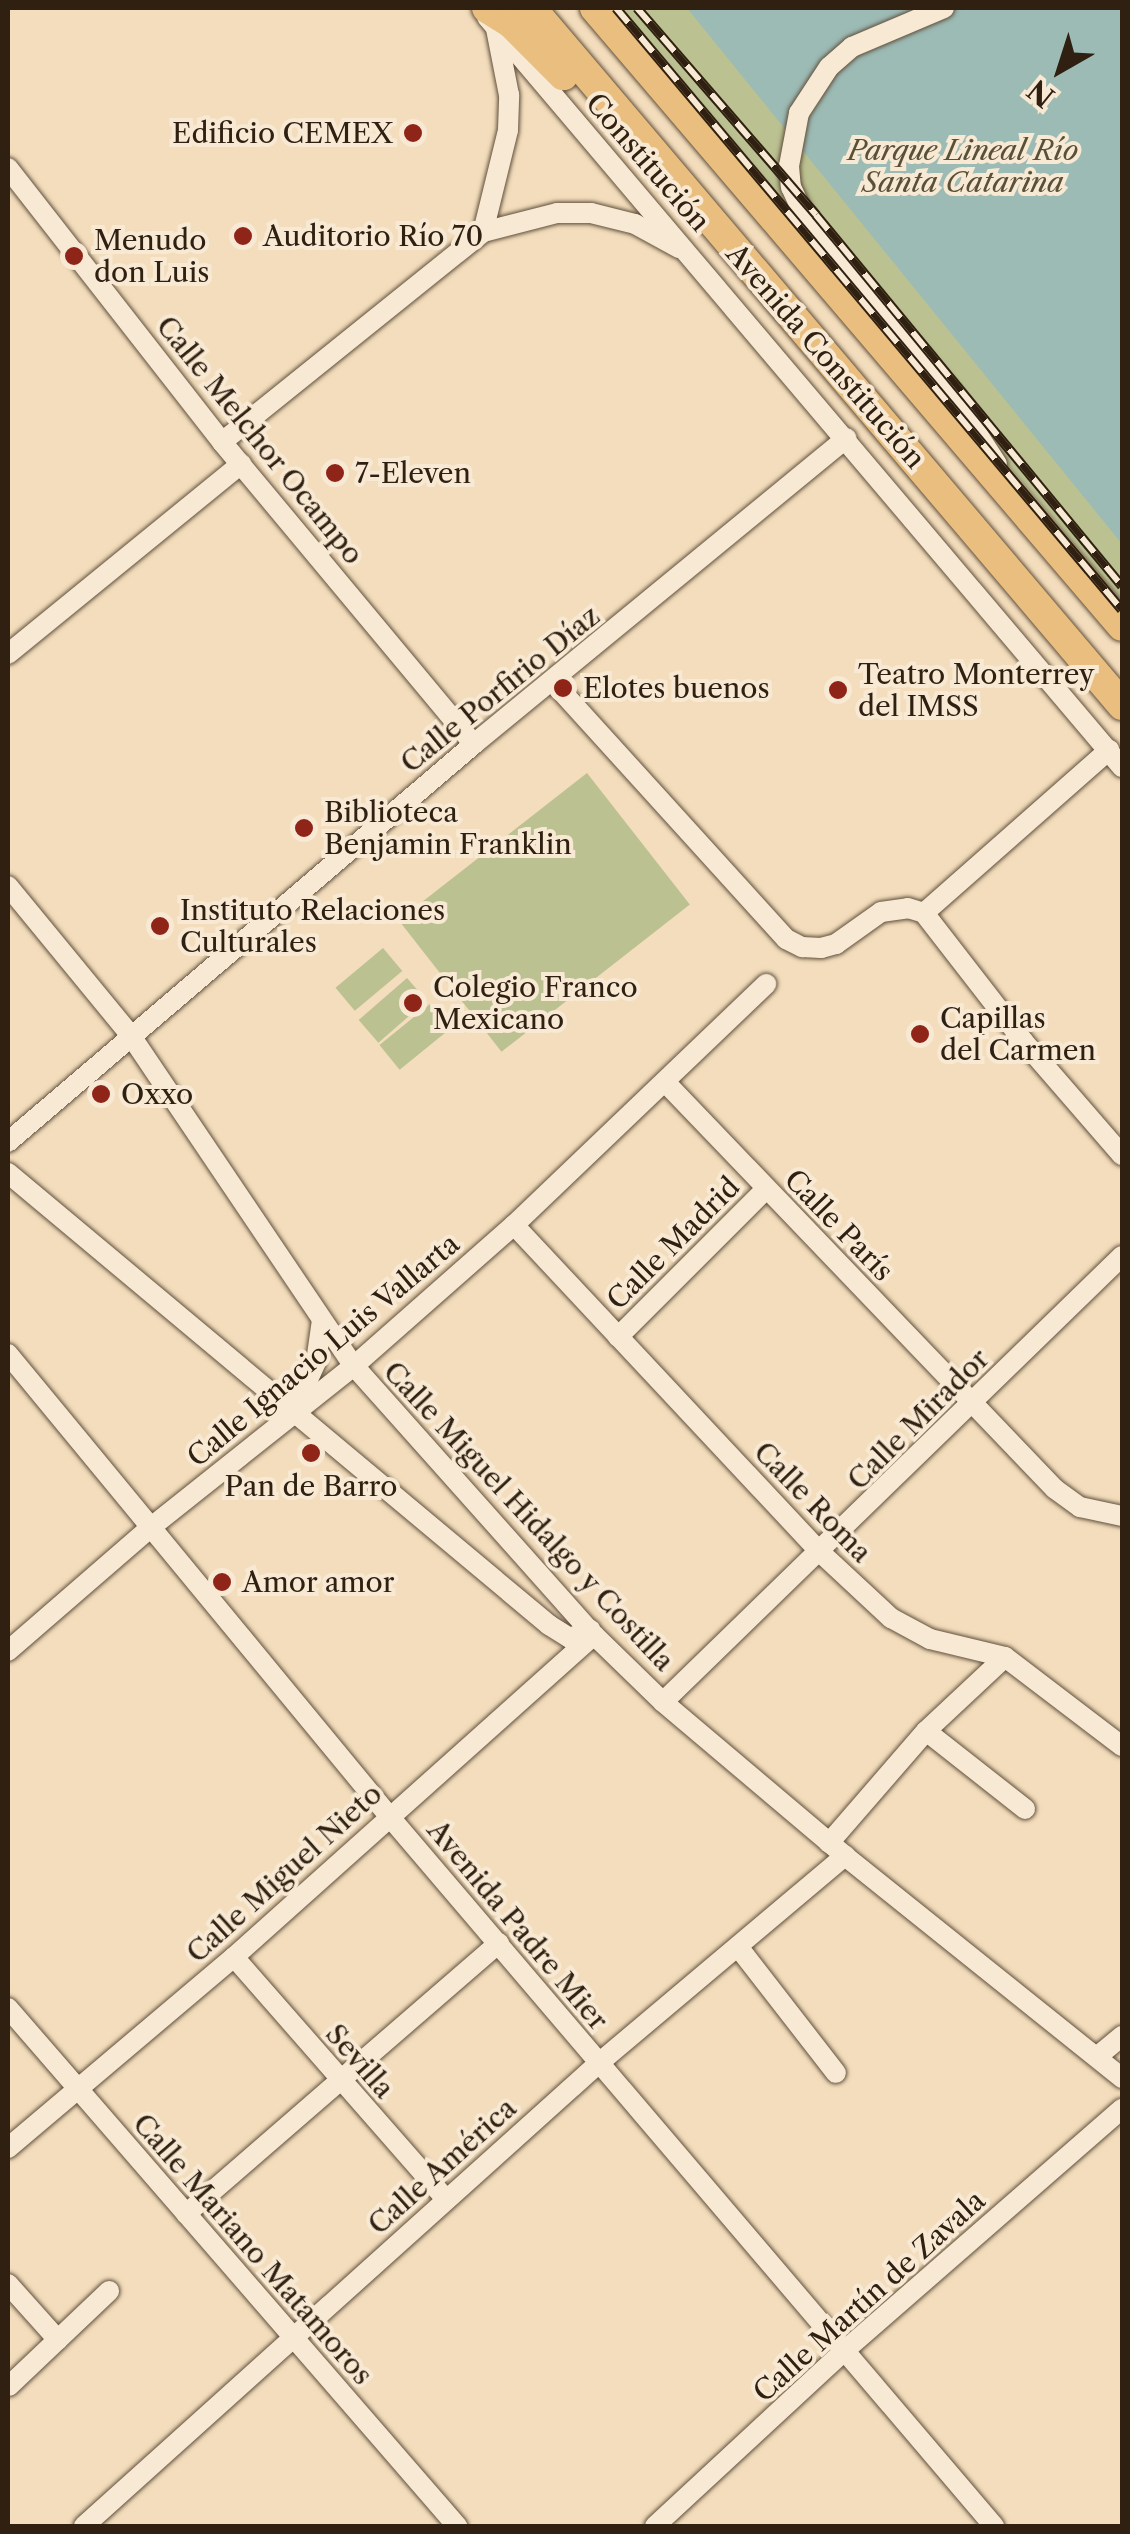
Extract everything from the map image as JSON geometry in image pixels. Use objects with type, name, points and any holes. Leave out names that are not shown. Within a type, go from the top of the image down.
[{"type":"highway","name":"Avenida Constitución","points":[[531,8],[711,223],[1072,640],[1122,705]]},
{"type":"highway","name":"Avenida Constitución","points":[[595,8],[1122,626]]},
{"type":"highway","points":[[491,17],[530,40],[652,169],[711,223]]},
{"type":"highway","points":[[1072,640],[1122,722]]},
{"type":"street","name":"Constitución","points":[[480,8],[1116,758]]},
{"type":"street","points":[[944,8],[852,46],[829,67],[799,113],[789,166],[791,187],[810,228],[952,396],[982,438],[1012,496]]},
{"type":"street","points":[[482,232],[508,130],[509,95],[491,17]]},
{"type":"street","name":"Calle Melchor Ocampo","points":[[8,168],[222,442],[474,744]]},
{"type":"street","points":[[222,442],[482,232],[557,213],[591,213],[635,224],[694,256]]},
{"type":"street","name":"Calle Porfirio Díaz","points":[[8,1142],[474,744],[847,438]]},
{"type":"street","points":[[8,654],[241,464]]},
{"type":"street","points":[[553,682],[786,939],[802,948],[820,948],[836,944],[881,912],[908,908],[924,914],[1024,1042],[1122,1156]]},
{"type":"street","points":[[924,914],[1116,758]]},
{"type":"street","name":"Calle Miguel Hidalgo y Costilla","points":[[8,886],[131,1036],[354,1366],[592,1632],[663,1702],[837,1850],[1122,2078]]},
{"type":"street","name":"Calle Ignacio Luis Vallarta","points":[[8,1651],[150,1528],[354,1366],[514,1225],[766,984]]},
{"type":"street","name":"Calle París","points":[[666,1083],[1068,1501],[1098,1514],[1122,1516]]},
{"type":"street","points":[[8,1173],[549,1625],[570,1638],[592,1632]]},
{"type":"street","name":"Calle Madrid","points":[[618,1336],[766,1189]]},
{"type":"street","name":"Calle Roma","points":[[514,1225],[821,1553],[908,1630],[1005,1657],[1122,1746]]},
{"type":"street","name":"Calle Mirador","points":[[663,1702],[821,1553],[1122,1256]]},
{"type":"street","points":[[293,1412],[316,1362],[322,1320]]},
{"type":"street","name":"Avenida Padre Mier","points":[[8,1354],[390,1816],[994,2526]]},
{"type":"street","name":"Calle Miguel Nieto","points":[[8,2148],[234,1958],[592,1632]]},
{"type":"street","name":"Calle América","points":[[87,2525],[599,2064],[739,1948],[837,1850],[926,1730],[1005,1657]]},
{"type":"street","points":[[926,1730],[1025,1809]]},
{"type":"street","points":[[186,2214],[499,1943]]},
{"type":"street","points":[[739,1948],[836,2072]]},
{"type":"street","name":"Sevilla","points":[[234,1958],[446,2200]]},
{"type":"street","name":"Calle Mariano Matamoros","points":[[8,2008],[457,2526]]},
{"type":"street","points":[[1098,2056],[1122,2036]]},
{"type":"street","name":"Calle Martín de Zavala","points":[[655,2526],[843,2352],[1122,2109]]},
{"type":"street","points":[[8,2284],[58,2340]]},
{"type":"street","points":[[9,2386],[109,2292]]},
{"type":"green space","name":"Parque Lineal Río Santa Catarina","points":[[620,8],[1122,8],[1122,601],[865,295]]},
{"type":"green space","points":[[587,773],[690,905],[501,1052],[399,920]]},
{"type":"green space","points":[[383,948],[402,971],[355,1011],[336,988]]},
{"type":"green space","points":[[407,978],[427,1001],[378,1043],[359,1020]]},
{"type":"green space","points":[[430,1004],[450,1029],[400,1070],[379,1045]]},
{"type":"water","name":"Parque Lineal Río Santa Catarina","points":[[687,8],[1122,8],[1122,544]]},
{"type":"railway","points":[[616,8],[1122,610]]},
{"type":"railway","points":[[637,8],[816,215],[1122,586]]},
{"type":"place","name":"Edificio CEMEX","points":[[413,133]]},
{"type":"place","name":"Auditorio Río 70","points":[[243,236]]},
{"type":"place","name":"Menudo don Luis","points":[[74,256]]},
{"type":"place","name":"7-Eleven","points":[[335,473]]},
{"type":"place","name":"Elotes buenos","points":[[563,688]]},
{"type":"place","name":"Teatro Monterrey del IMSS","points":[[838,690]]},
{"type":"place","name":"Biblioteca Benjamin Franklin","points":[[304,828]]},
{"type":"place","name":"Instituto Relaciones Culturales","points":[[160,926]]},
{"type":"place","name":"Colegio Franco Mexicano","points":[[413,1003]]},
{"type":"place","name":"Capillas del Carmen","points":[[920,1034]]},
{"type":"place","name":"Oxxo","points":[[101,1094]]},
{"type":"place","name":"Pan de Barro","points":[[311,1453]]},
{"type":"place","name":"Amor amor","points":[[222,1582]]}]
